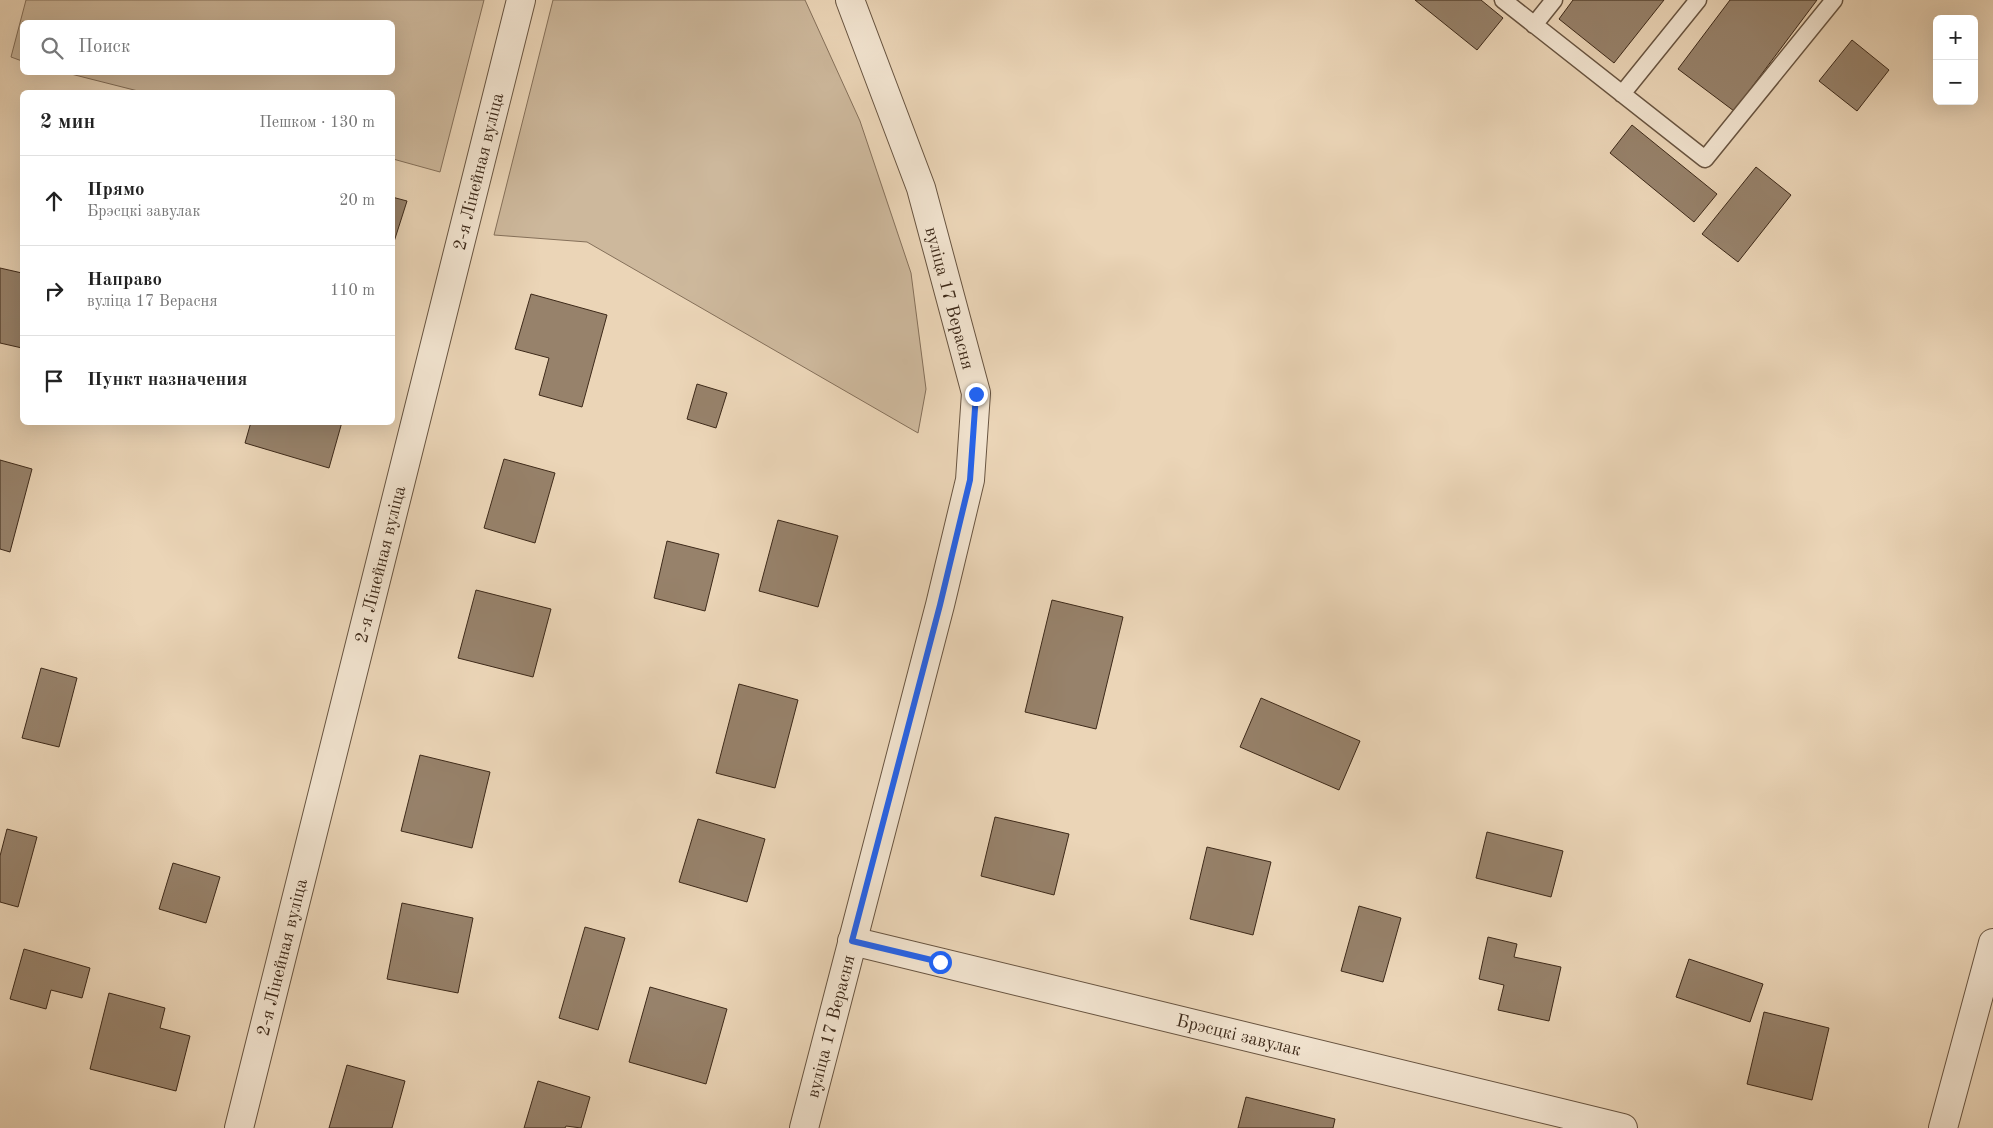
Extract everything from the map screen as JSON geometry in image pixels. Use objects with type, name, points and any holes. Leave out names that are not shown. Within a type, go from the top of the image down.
[{"type":"street","name":"2-я Лінейная вуліца","points":[[239,1128],[521,0]]},
{"type":"street","name":"вуліца 17 Верасня","points":[[804,1128],[940,605],[970,480],[976,394],[921,188],[850,0]]},
{"type":"street","name":"Брэсцкі завулак","points":[[852,941],[1623,1128]]},
{"type":"street","points":[[1944,1128],[1993,943]]},
{"type":"lane","points":[[1503,0],[1705,159],[1834,0]]},
{"type":"lane","points":[[1534,25],[1554,0]]},
{"type":"lane","points":[[1622,94],[1698,0]]},
{"type":"shaded area","points":[[26,0],[484,0],[440,172],[395,160],[395,90],[134,90],[75,75],[395,75],[395,20],[21,20]]},
{"type":"shaded area","points":[[553,0],[805,0],[860,121],[911,273],[926,389],[918,433],[587,242],[494,235]]},
{"type":"shaded area","points":[[20,23],[20,60],[11,57]]},
{"type":"building","points":[[1415,0],[1481,0],[1503,18],[1477,50]]},
{"type":"building","points":[[1573,0],[1664,0],[1614,63],[1559,19]]},
{"type":"building","points":[[1730,0],[1817,0],[1734,111],[1678,69]]},
{"type":"building","points":[[1852,40],[1889,70],[1857,111],[1819,81]]},
{"type":"building","points":[[1632,125],[1717,194],[1694,222],[1610,153]]},
{"type":"building","points":[[1756,167],[1791,195],[1738,262],[1702,234]]},
{"type":"building","points":[[395,198],[407,201],[395,239]]},
{"type":"building","points":[[0,268],[20,273],[20,348],[0,343]]},
{"type":"building","points":[[531,294],[607,315],[582,407],[539,395],[549,358],[515,349]]},
{"type":"building","points":[[697,384],[727,393],[716,428],[687,419]]},
{"type":"building","points":[[250,425],[341,425],[329,468],[245,443]]},
{"type":"building","points":[[504,459],[555,473],[535,543],[484,528]]},
{"type":"building","points":[[0,460],[32,469],[10,552],[0,549]]},
{"type":"building","points":[[778,520],[838,536],[818,607],[759,591]]},
{"type":"building","points":[[667,541],[719,554],[705,611],[654,598]]},
{"type":"building","points":[[476,590],[551,609],[533,677],[458,658]]},
{"type":"building","points":[[1052,600],[1123,617],[1096,729],[1025,712]]},
{"type":"building","points":[[41,668],[77,678],[59,747],[22,738]]},
{"type":"building","points":[[739,684],[798,700],[775,788],[716,773]]},
{"type":"building","points":[[1261,698],[1360,741],[1339,790],[1240,747]]},
{"type":"building","points":[[420,755],[490,772],[472,848],[401,831]]},
{"type":"building","points":[[995,817],[1069,834],[1054,895],[981,876]]},
{"type":"building","points":[[698,819],[765,839],[747,902],[679,882]]},
{"type":"building","points":[[7,829],[37,837],[18,907],[0,902],[0,856]]},
{"type":"building","points":[[1487,832],[1563,851],[1551,897],[1476,878]]},
{"type":"building","points":[[1207,847],[1271,862],[1253,935],[1190,919]]},
{"type":"building","points":[[173,863],[220,877],[206,923],[159,909]]},
{"type":"building","points":[[402,903],[473,918],[458,993],[387,979]]},
{"type":"building","points":[[1359,906],[1401,918],[1383,982],[1341,971]]},
{"type":"building","points":[[585,927],[625,938],[598,1030],[559,1018]]},
{"type":"building","points":[[1488,937],[1517,944],[1514,957],[1561,967],[1549,1021],[1498,1010],[1504,985],[1479,979]]},
{"type":"building","points":[[24,949],[90,968],[82,998],[51,990],[46,1009],[10,999]]},
{"type":"building","points":[[1689,959],[1763,984],[1750,1022],[1676,997]]},
{"type":"building","points":[[650,987],[727,1009],[706,1084],[629,1062]]},
{"type":"building","points":[[109,993],[165,1008],[160,1028],[190,1036],[176,1091],[90,1069]]},
{"type":"building","points":[[1764,1012],[1829,1028],[1812,1100],[1747,1084]]},
{"type":"building","points":[[347,1065],[405,1081],[392,1128],[329,1128]]},
{"type":"building","points":[[538,1081],[590,1097],[581,1128],[566,1126],[565,1128],[524,1128]]},
{"type":"building","points":[[1246,1097],[1335,1119],[1333,1128],[1238,1128]]},
{"type":"route","points":[[940,962],[852,941],[940,605],[970,480],[976,394]]}]
